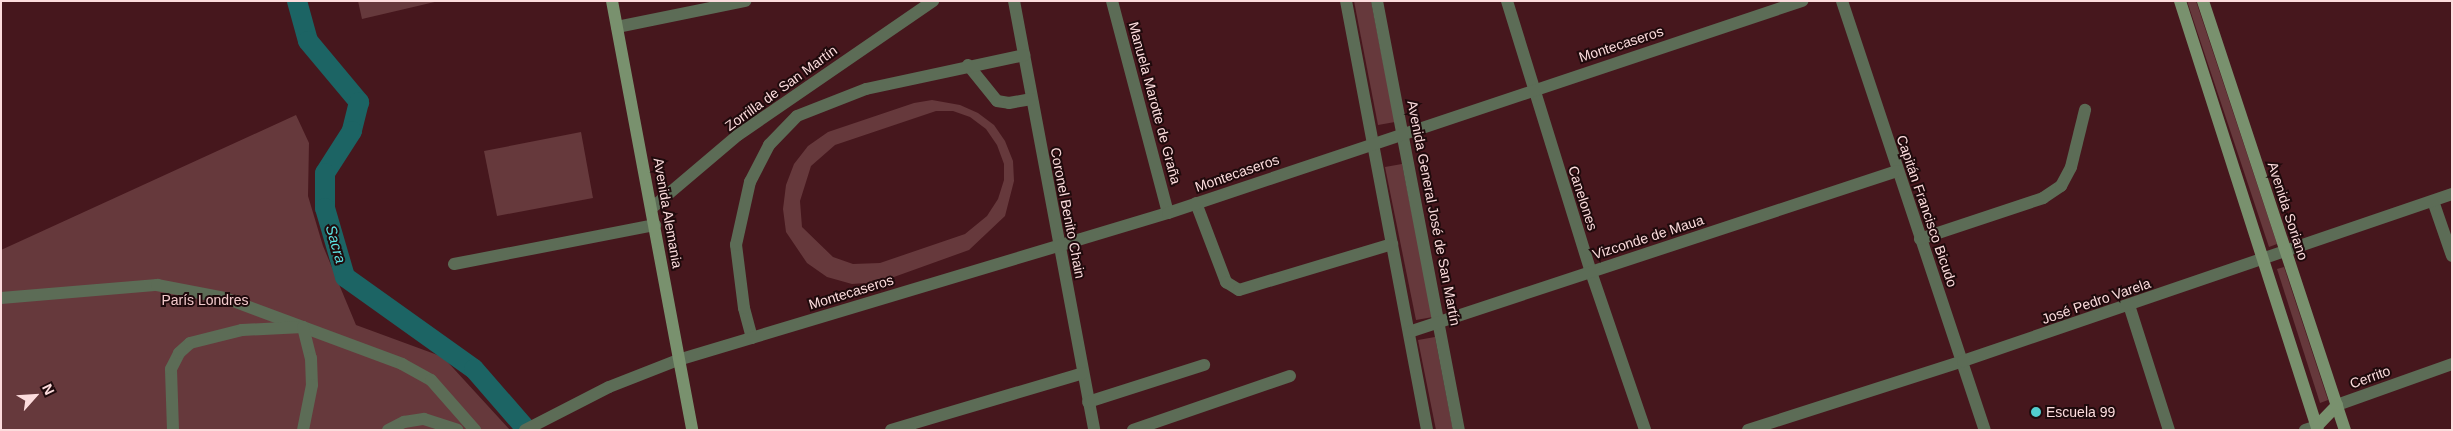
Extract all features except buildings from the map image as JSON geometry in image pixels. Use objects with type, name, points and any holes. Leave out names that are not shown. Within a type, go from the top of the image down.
[{"type":"street","name":"Avenida Alemania","points":[[612,1],[653,207],[678,360],[692,430]]},
{"type":"street","points":[[617,27],[745,1]]},
{"type":"street","name":"Zorrilla de San Martín","points":[[653,207],[738,135],[932,1]]},
{"type":"street","name":"Coronel Benito Chain","points":[[1014,1],[1094,430]]},
{"type":"street","name":"Manuela Marotte de Graña","points":[[1112,1],[1168,213]]},
{"type":"street","points":[[1346,1],[1427,430]]},
{"type":"street","name":"Avenida General José de San Martín","points":[[1378,1],[1459,430]]},
{"type":"street","name":"Canelones","points":[[1507,1],[1532,89],[1590,272],[1646,430]]},
{"type":"street","name":"Montecaseros","points":[[525,430],[609,387],[678,360],[1058,244],[1168,213],[1532,89],[1802,1]]},
{"type":"street","name":"Capitán Francisco Bicudo","points":[[1842,1],[1897,171],[1985,430]]},
{"type":"street","points":[[2180,1],[2265,259],[2313,428]]},
{"type":"street","name":"Avenida Soriano","points":[[2203,1],[2345,430]]},
{"type":"street","points":[[752,338],[736,245],[750,182],[769,145],[797,116],[857,92],[968,65],[1024,55]]},
{"type":"street","points":[[968,65],[997,101],[1009,103],[1032,99]]},
{"type":"street","points":[[1920,239],[2043,198],[2060,186],[2071,167],[2085,110]]},
{"type":"street","name":"Vizconde de Maua","points":[[1408,332],[1897,171]]},
{"type":"street","name":"José Pedro Varela","points":[[1748,430],[1963,361],[2452,194]]},
{"type":"street","points":[[2433,200],[2452,256]]},
{"type":"street","points":[[1196,203],[1226,282],[1239,290],[1392,244]]},
{"type":"street","points":[[454,264],[655,225]]},
{"type":"street","points":[[1,298],[157,285],[225,298],[402,364],[431,380],[475,430]]},
{"type":"street","points":[[2129,305],[2169,430]]},
{"type":"street","points":[[173,430],[171,369],[179,353],[190,343],[242,330],[303,327]]},
{"type":"street","points":[[303,327],[311,358],[312,385],[303,430]]},
{"type":"street","name":"Cerrito","points":[[2313,428],[2336,405],[2452,364]]},
{"type":"street","points":[[1088,402],[1204,365]]},
{"type":"street","points":[[891,430],[1083,373]]},
{"type":"street","points":[[1133,430],[1290,376]]},
{"type":"street","points":[[388,430],[404,422],[424,420],[458,430]]},
{"type":"green space","points":[[358,1],[439,1],[362,19]]},
{"type":"green space","points":[[1354,1],[1371,1],[1395,122],[1378,125]]},
{"type":"green space","points":[[2187,1],[2196,1],[2277,244],[2269,247]]},
{"type":"green space","points":[[932,100],[960,105],[978,113],[994,125],[1005,141],[1013,161],[1014,181],[1005,216],[969,250],[880,282],[852,284],[827,277],[807,263],[786,232],[783,209],[786,185],[794,164],[808,146],[828,132],[914,103]],"holes":[[[936,111],[953,111],[970,117],[986,129],[997,145],[1004,164],[1004,180],[998,199],[987,216],[965,234],[880,263],[853,264],[833,257],[802,227],[800,201],[811,166],[835,145]]]},
{"type":"green space","name":"París Londres","points":[[296,115],[309,143],[308,196],[323,246],[356,325],[443,357],[510,430],[1,430],[1,250]]},
{"type":"green space","points":[[581,132],[593,198],[497,216],[484,151]]},
{"type":"green space","points":[[1402,164],[1433,317],[1416,320],[1385,167]]},
{"type":"green space","points":[[2284,267],[2328,400],[2320,403],[2277,269]]},
{"type":"green space","points":[[1435,337],[1453,430],[1436,430],[1418,340]]},
{"type":"waterway","name":"Sacra","points":[[297,1],[308,41],[359,102],[352,131],[325,173],[325,208],[345,277],[474,369],[527,430]]},
{"type":"place","name":"Escuela 99","points":[[2036,412]]}]
